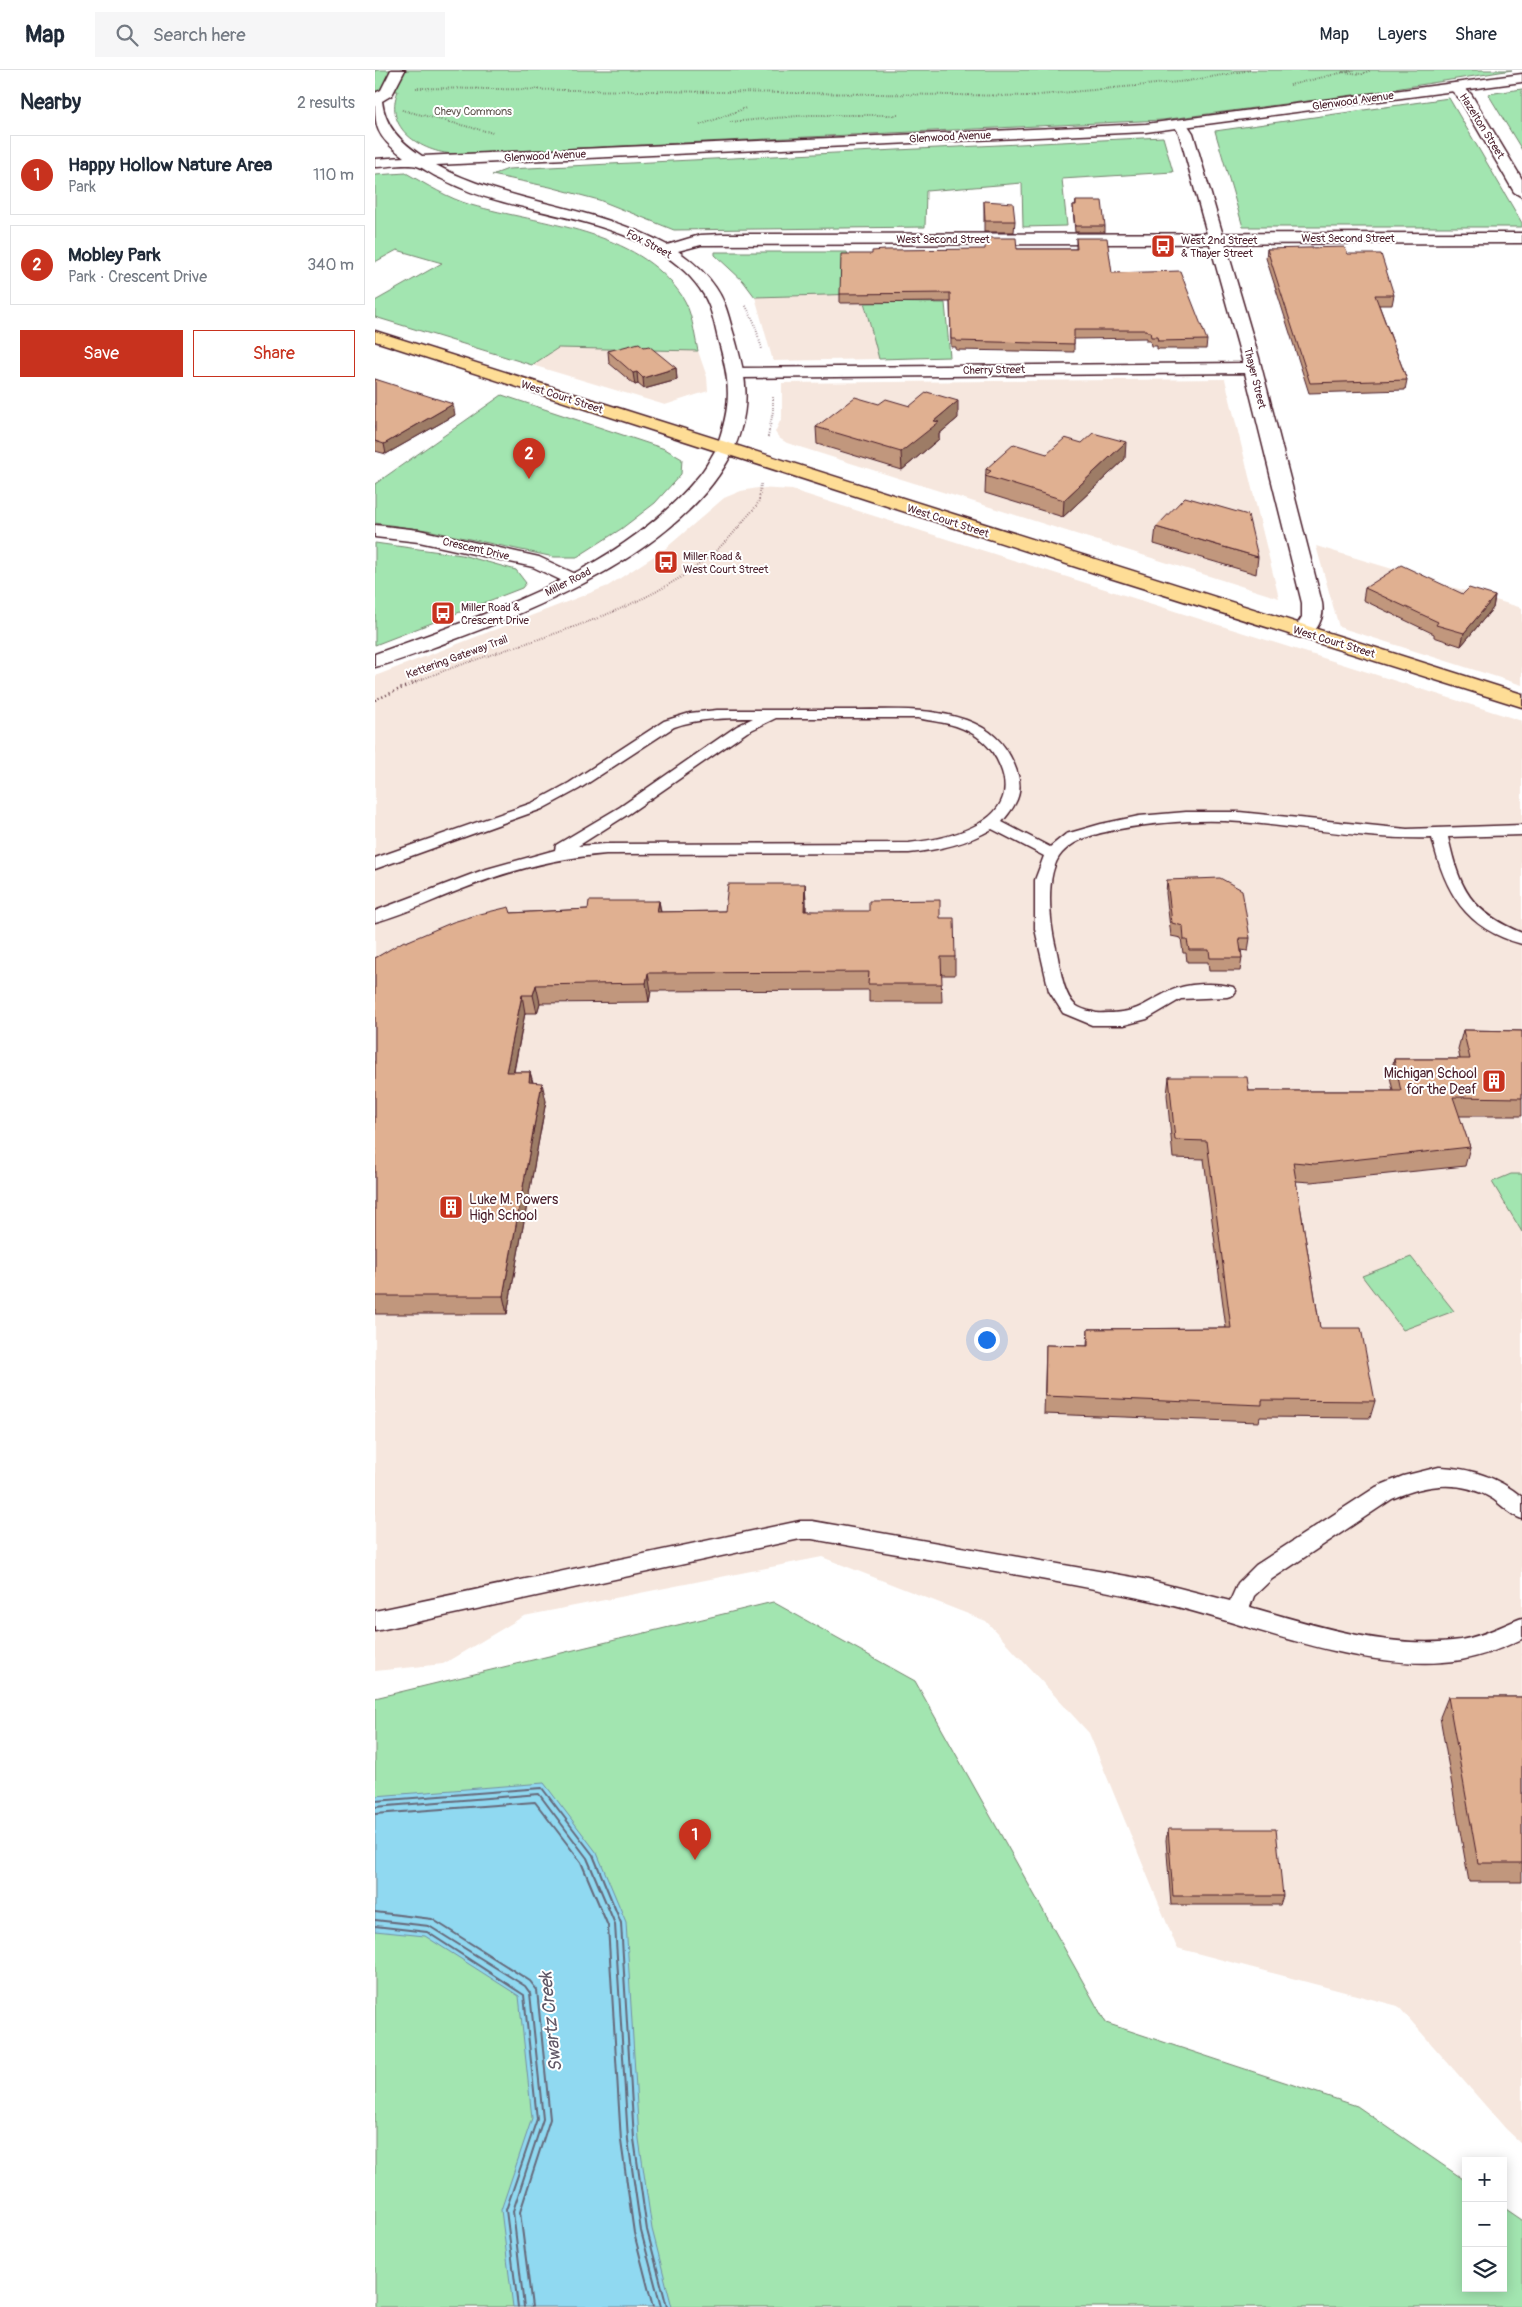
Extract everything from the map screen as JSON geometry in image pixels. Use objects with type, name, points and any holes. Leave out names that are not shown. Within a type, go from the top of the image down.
[{"type":"main road","name":"West Court Street","points":[[375,336],[725,450],[1522,701]]},
{"type":"street","points":[[375,99],[387,92],[397,70]]},
{"type":"street","name":"Glenwood Avenue","points":[[375,164],[1092,131],[1180,124],[1522,78]]},
{"type":"street","name":"Hazelton Street","points":[[1455,88],[1466,97],[1522,192]]},
{"type":"street","name":"Fox Street","points":[[375,99],[379,121],[386,135],[398,147],[449,178],[480,190],[598,221],[665,250],[695,273],[711,294],[718,308],[740,392],[739,406],[725,450]]},
{"type":"street","name":"Thayer Street","points":[[1180,124],[1186,133],[1217,238],[1312,604],[1312,618],[1302,632]]},
{"type":"street","name":"West Second Street","points":[[665,250],[710,239],[1522,238]]},
{"type":"street","name":"Cherry Street","points":[[736,373],[1252,368]]},
{"type":"street","name":"Miller Road","points":[[375,660],[481,621],[573,580],[629,549],[657,528],[706,481],[725,450]]},
{"type":"street","name":"Crescent Drive","points":[[375,531],[419,536],[539,563],[573,580]]},
{"type":"lane","points":[[549,855],[605,823],[742,729],[766,718],[790,713]]},
{"type":"lane","points":[[375,864],[537,806],[574,786],[660,730],[679,720],[717,714],[918,714],[953,720],[979,731],[1000,748],[1009,766],[1013,784],[1011,799],[1008,805],[992,823],[955,841],[919,848],[574,850],[549,855],[375,917]]},
{"type":"lane","points":[[1227,991],[1197,990],[1177,994],[1141,1015],[1112,1021],[1083,1017],[1069,1008],[1057,991],[1043,929],[1043,880],[1053,854],[1066,840],[1080,834],[1139,821],[1186,817],[1239,817],[1355,830],[1439,834],[1522,830]]},
{"type":"lane","points":[[992,823],[1014,833],[1039,850],[1053,854]]},
{"type":"lane","points":[[1439,834],[1449,877],[1459,896],[1476,914],[1522,939]]},
{"type":"lane","points":[[1236,1613],[1246,1590],[1265,1572],[1384,1493],[1407,1482],[1439,1475],[1464,1477],[1491,1488],[1522,1510]]},
{"type":"lane","points":[[375,1621],[800,1530],[812,1530],[1144,1589],[1365,1648],[1416,1653],[1444,1652],[1478,1647],[1522,1628]]},
{"type":"path","points":[[410,88],[1029,96],[1178,82],[1251,70]]},
{"type":"path","points":[[1342,72],[1360,74],[1371,70]]},
{"type":"path","points":[[700,126],[706,122],[746,108]]},
{"type":"path","points":[[772,441],[768,435],[773,411],[773,392]]},
{"type":"path","name":"Kettering Gateway Trail","points":[[375,700],[444,670],[607,614],[655,593],[695,567],[723,545],[756,505],[761,487]]},
{"type":"shaded area","points":[[861,294],[879,359],[773,361],[755,297]]},
{"type":"shaded area","points":[[558,348],[698,351],[707,377],[708,391],[665,405],[532,365]]},
{"type":"shaded area","points":[[1225,379],[1279,598],[787,443],[779,438],[775,432],[782,417],[782,383]]},
{"type":"shaded area","points":[[758,488],[792,490],[1522,721],[1522,2144],[1506,2129],[1398,2006],[1177,1948],[1089,1733],[986,1621],[822,1557],[524,1616],[443,1664],[375,1671],[375,676],[608,586],[665,549],[724,498],[741,491]]},
{"type":"shaded area","points":[[1316,546],[1522,608],[1522,685],[1339,627]]},
{"type":"green space","name":"Chevy Commons","points":[[375,70],[1512,70],[1376,92],[1162,120],[454,154],[429,149],[408,136],[400,127],[396,116],[395,104],[398,91],[375,91]]},
{"type":"green space","points":[[1522,89],[1522,150],[1488,94]]},
{"type":"green space","points":[[1449,98],[1522,223],[1522,227],[1243,227],[1215,131]]},
{"type":"green space","points":[[1163,137],[1173,172],[1062,179],[1067,226],[1023,227],[1022,183],[926,191],[925,227],[674,230],[599,200],[550,187],[492,175],[508,169]]},
{"type":"green space","points":[[406,173],[462,202],[586,232],[640,256],[663,273],[682,296],[690,315],[698,351],[558,348],[532,365],[375,317],[375,301],[442,263],[397,250],[375,262],[375,175]]},
{"type":"green space","points":[[715,252],[847,252],[861,294],[755,297],[743,281],[715,255]]},
{"type":"green space","points":[[864,302],[945,303],[950,357],[879,359]]},
{"type":"green space","points":[[502,395],[665,449],[682,459],[681,474],[655,503],[621,529],[577,557],[554,557],[427,530],[375,523],[375,484]]},
{"type":"green space","points":[[375,543],[462,555],[516,570],[526,583],[522,588],[375,645]]},
{"type":"green space","points":[[1511,1174],[1522,1174],[1522,1232],[1492,1182]]},
{"type":"green space","points":[[1411,1257],[1454,1311],[1403,1330],[1362,1276]]},
{"type":"green space","points":[[773,1602],[915,1681],[1106,2023],[1357,2106],[1462,2178],[1462,2292],[1507,2292],[1507,2210],[1522,2220],[1522,2307],[375,2307],[375,1698]]},
{"type":"water","name":"Swartz Creek","points":[[544,1783],[597,1853],[626,1922],[639,2139],[652,2229],[672,2307],[513,2307],[501,2210],[532,2118],[519,1996],[425,1936],[375,1931],[375,1796]]},
{"type":"building","points":[[984,201],[1013,203],[1015,221],[985,221]]},
{"type":"building","points":[[1076,201],[1102,201],[1105,226],[1075,226],[1073,205],[1076,205]]},
{"type":"building","points":[[985,238],[1016,238],[1017,249],[1077,249],[1076,238],[1107,238],[1112,273],[1180,271],[1207,340],[1158,341],[1157,337],[1151,337],[1150,332],[1146,330],[1074,330],[1074,344],[956,341],[956,339],[951,339],[950,293],[840,294],[841,254],[872,254],[872,251],[885,250],[985,249]]},
{"type":"building","points":[[1344,247],[1348,254],[1381,254],[1394,295],[1375,295],[1407,380],[1310,383],[1267,249]]},
{"type":"building","points":[[639,343],[644,347],[649,346],[676,368],[643,378],[637,372],[633,373],[608,351]]},
{"type":"building","points":[[375,379],[453,404],[384,444],[375,441]]},
{"type":"building","points":[[927,392],[958,401],[934,421],[939,422],[901,452],[816,427],[855,397],[879,404],[886,399],[910,406]]},
{"type":"building","points":[[1093,433],[1126,442],[1064,500],[985,476],[991,471],[986,469],[1014,444],[1047,454],[1065,438],[1082,443]]},
{"type":"building","points":[[1185,497],[1248,515],[1258,557],[1156,527]]},
{"type":"building","points":[[1401,565],[1463,594],[1469,588],[1495,596],[1464,633],[1436,625],[1438,622],[1365,588]]},
{"type":"building","points":[[1220,878],[1242,890],[1250,938],[1239,938],[1242,958],[1210,958],[1209,950],[1189,950],[1187,940],[1184,940],[1183,926],[1172,923],[1167,880]]},
{"type":"building","name":"Luke M. Powers High School","points":[[728,884],[805,884],[804,911],[869,911],[869,901],[940,900],[940,918],[954,918],[955,957],[941,957],[942,984],[868,984],[869,972],[648,973],[646,983],[536,985],[533,995],[522,995],[506,1072],[530,1072],[529,1082],[542,1083],[503,1296],[375,1296],[375,958],[404,941],[406,942],[453,922],[509,907],[511,913],[588,909],[589,901],[659,901],[657,912],[725,911]]},
{"type":"building","points":[[1463,1030],[1522,1031],[1522,1098],[1453,1097],[1470,1147],[1315,1164],[1293,1162],[1320,1328],[1361,1328],[1375,1401],[1262,1400],[1262,1405],[1045,1396],[1046,1345],[1088,1346],[1088,1329],[1231,1328],[1207,1141],[1175,1140],[1169,1077],[1247,1077],[1249,1091],[1401,1091],[1394,1059],[1470,1059]]},
{"type":"building","points":[[1448,1697],[1522,1697],[1522,1863],[1478,1863]]},
{"type":"building","points":[[1168,1829],[1276,1829],[1283,1896],[1173,1896]]},
{"type":"place","name":"West 2nd Street & Thayer Street","points":[[1163,246]]},
{"type":"place","name":"Mobley Park","points":[[529,479]]},
{"type":"place","name":"Miller Road & West Court Street","points":[[666,562]]},
{"type":"place","name":"Miller Road & Crescent Drive","points":[[443,613]]},
{"type":"place","name":"Michigan School for the Deaf","points":[[1494,1081]]},
{"type":"place","name":"Luke M. Powers High School","points":[[451,1207]]},
{"type":"place","name":"Happy Hollow Nature Area","points":[[695,1860]]}]
